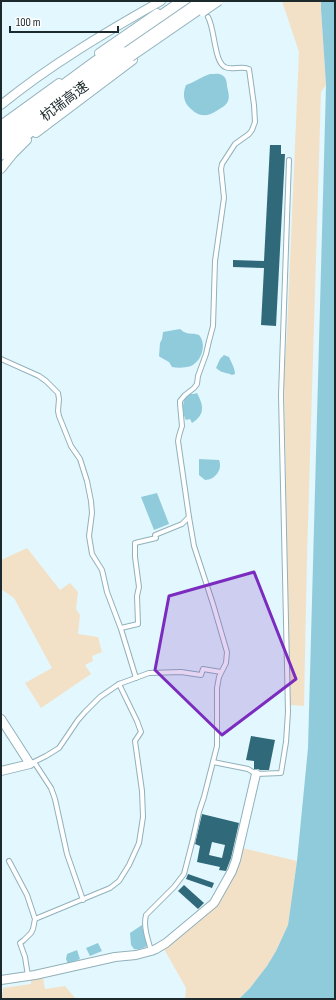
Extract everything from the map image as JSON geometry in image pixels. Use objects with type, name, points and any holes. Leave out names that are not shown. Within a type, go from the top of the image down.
[{"type":"highway","points":[[128,53],[187,1]]},
{"type":"highway","points":[[128,53],[206,1]]},
{"type":"highway","name":"杭瑞高速","points":[[1,138],[50,98],[128,53]]},
{"type":"highway","name":"杭瑞高速","points":[[1,152],[128,53]]},
{"type":"street","points":[[1,105],[53,66],[161,1]]},
{"type":"street","points":[[1,125],[113,43],[174,1]]},
{"type":"street","points":[[1,169],[27,140],[128,53],[218,1]]},
{"type":"street","points":[[1,719],[32,763],[1,771]]},
{"type":"street","points":[[1,980],[151,951],[166,943],[210,907],[217,897],[236,860],[256,774]]},
{"type":"lane","points":[[151,951],[144,926],[146,915],[174,887],[184,874],[217,746],[217,682],[226,663],[227,652],[194,546],[178,441],[182,426],[180,404],[185,395],[197,384],[213,326],[215,261],[224,198],[221,169],[222,164],[235,144],[249,134],[255,122],[249,69],[228,68],[222,66],[217,57],[212,25],[208,17]]},
{"type":"lane","points":[[213,762],[248,769],[256,774],[281,773],[286,742],[288,704],[281,395],[289,160]]},
{"type":"lane","points":[[1,359],[39,376],[58,393],[58,416],[71,446],[80,459],[87,481],[92,513],[89,536],[92,554],[102,570],[136,678]]},
{"type":"lane","points":[[121,628],[138,624],[137,596],[139,587],[135,557],[135,544],[156,538],[155,535],[182,524],[189,517]]},
{"type":"lane","points":[[83,900],[67,854],[55,799],[51,788],[32,763],[59,748],[85,712],[100,697],[119,684],[149,673],[181,672],[201,675],[203,669],[221,672]]},
{"type":"lane","points":[[35,920],[110,888],[119,881],[129,865],[139,843],[143,817],[142,791],[135,741],[141,732],[119,684]]},
{"type":"lane","points":[[9,861],[27,895],[35,920],[31,933],[20,943],[25,957],[28,976]]},
{"type":"highlighted area","points":[[254,572],[296,679],[222,735],[155,670],[169,596]]},
{"type":"shaded area","points":[[282,1],[321,1],[326,85],[321,92],[304,706],[290,705],[284,377],[299,52]]},
{"type":"shaded area","points":[[27,548],[60,590],[70,583],[78,592],[76,609],[80,615],[78,634],[98,637],[102,652],[92,656],[93,661],[85,665],[91,674],[41,708],[25,683],[52,668],[14,598],[1,589],[1,560]]},
{"type":"shaded area","points":[[242,848],[297,861],[288,925],[267,966],[250,988],[239,999],[185,999],[186,988],[164,949],[216,906]]},
{"type":"shaded area","points":[[43,977],[45,989],[65,986],[76,999],[1,999],[3,988],[31,984],[31,978]]},
{"type":"water","points":[[321,1],[335,1],[335,999],[239,999],[250,988],[267,966],[288,925],[297,861],[308,748],[326,85]]},
{"type":"water","points":[[210,74],[219,74],[224,77],[227,83],[229,99],[225,105],[214,113],[202,115],[192,110],[186,104],[184,99],[184,90],[186,85]]},
{"type":"water","points":[[180,329],[187,333],[199,335],[203,343],[202,352],[195,364],[182,368],[172,367],[169,362],[159,356],[163,332]]},
{"type":"water","points":[[224,355],[229,357],[234,367],[235,374],[232,375],[222,372],[216,368],[220,359]]},
{"type":"water","points":[[197,393],[201,402],[202,410],[199,417],[192,423],[190,419],[186,420],[183,406],[187,396]]},
{"type":"water","points":[[199,459],[219,460],[220,467],[215,476],[209,480],[205,480],[199,475]]},
{"type":"water","points":[[157,493],[169,524],[154,530],[141,497]]},
{"type":"water","points":[[142,925],[147,946],[134,949],[131,945],[130,933]]},
{"type":"water","points":[[98,943],[102,951],[90,956],[86,948]]},
{"type":"water","points":[[77,950],[80,959],[68,964],[66,959],[67,954]]},
{"type":"building","points":[[270,145],[281,145],[281,154],[285,154],[276,326],[261,325],[264,268],[233,267],[233,260],[264,261]]},
{"type":"building","points":[[251,736],[275,740],[269,770],[254,769],[254,761],[246,760]]},
{"type":"building","points":[[202,814],[239,823],[231,858],[226,871],[219,870],[220,867],[197,862],[200,846],[195,844]],"holes":[[[212,842],[225,845],[222,858],[209,855]]]},
{"type":"building","points":[[188,874],[214,883],[212,888],[186,879]]},
{"type":"building","points":[[184,885],[204,903],[198,909],[178,891]]}]
